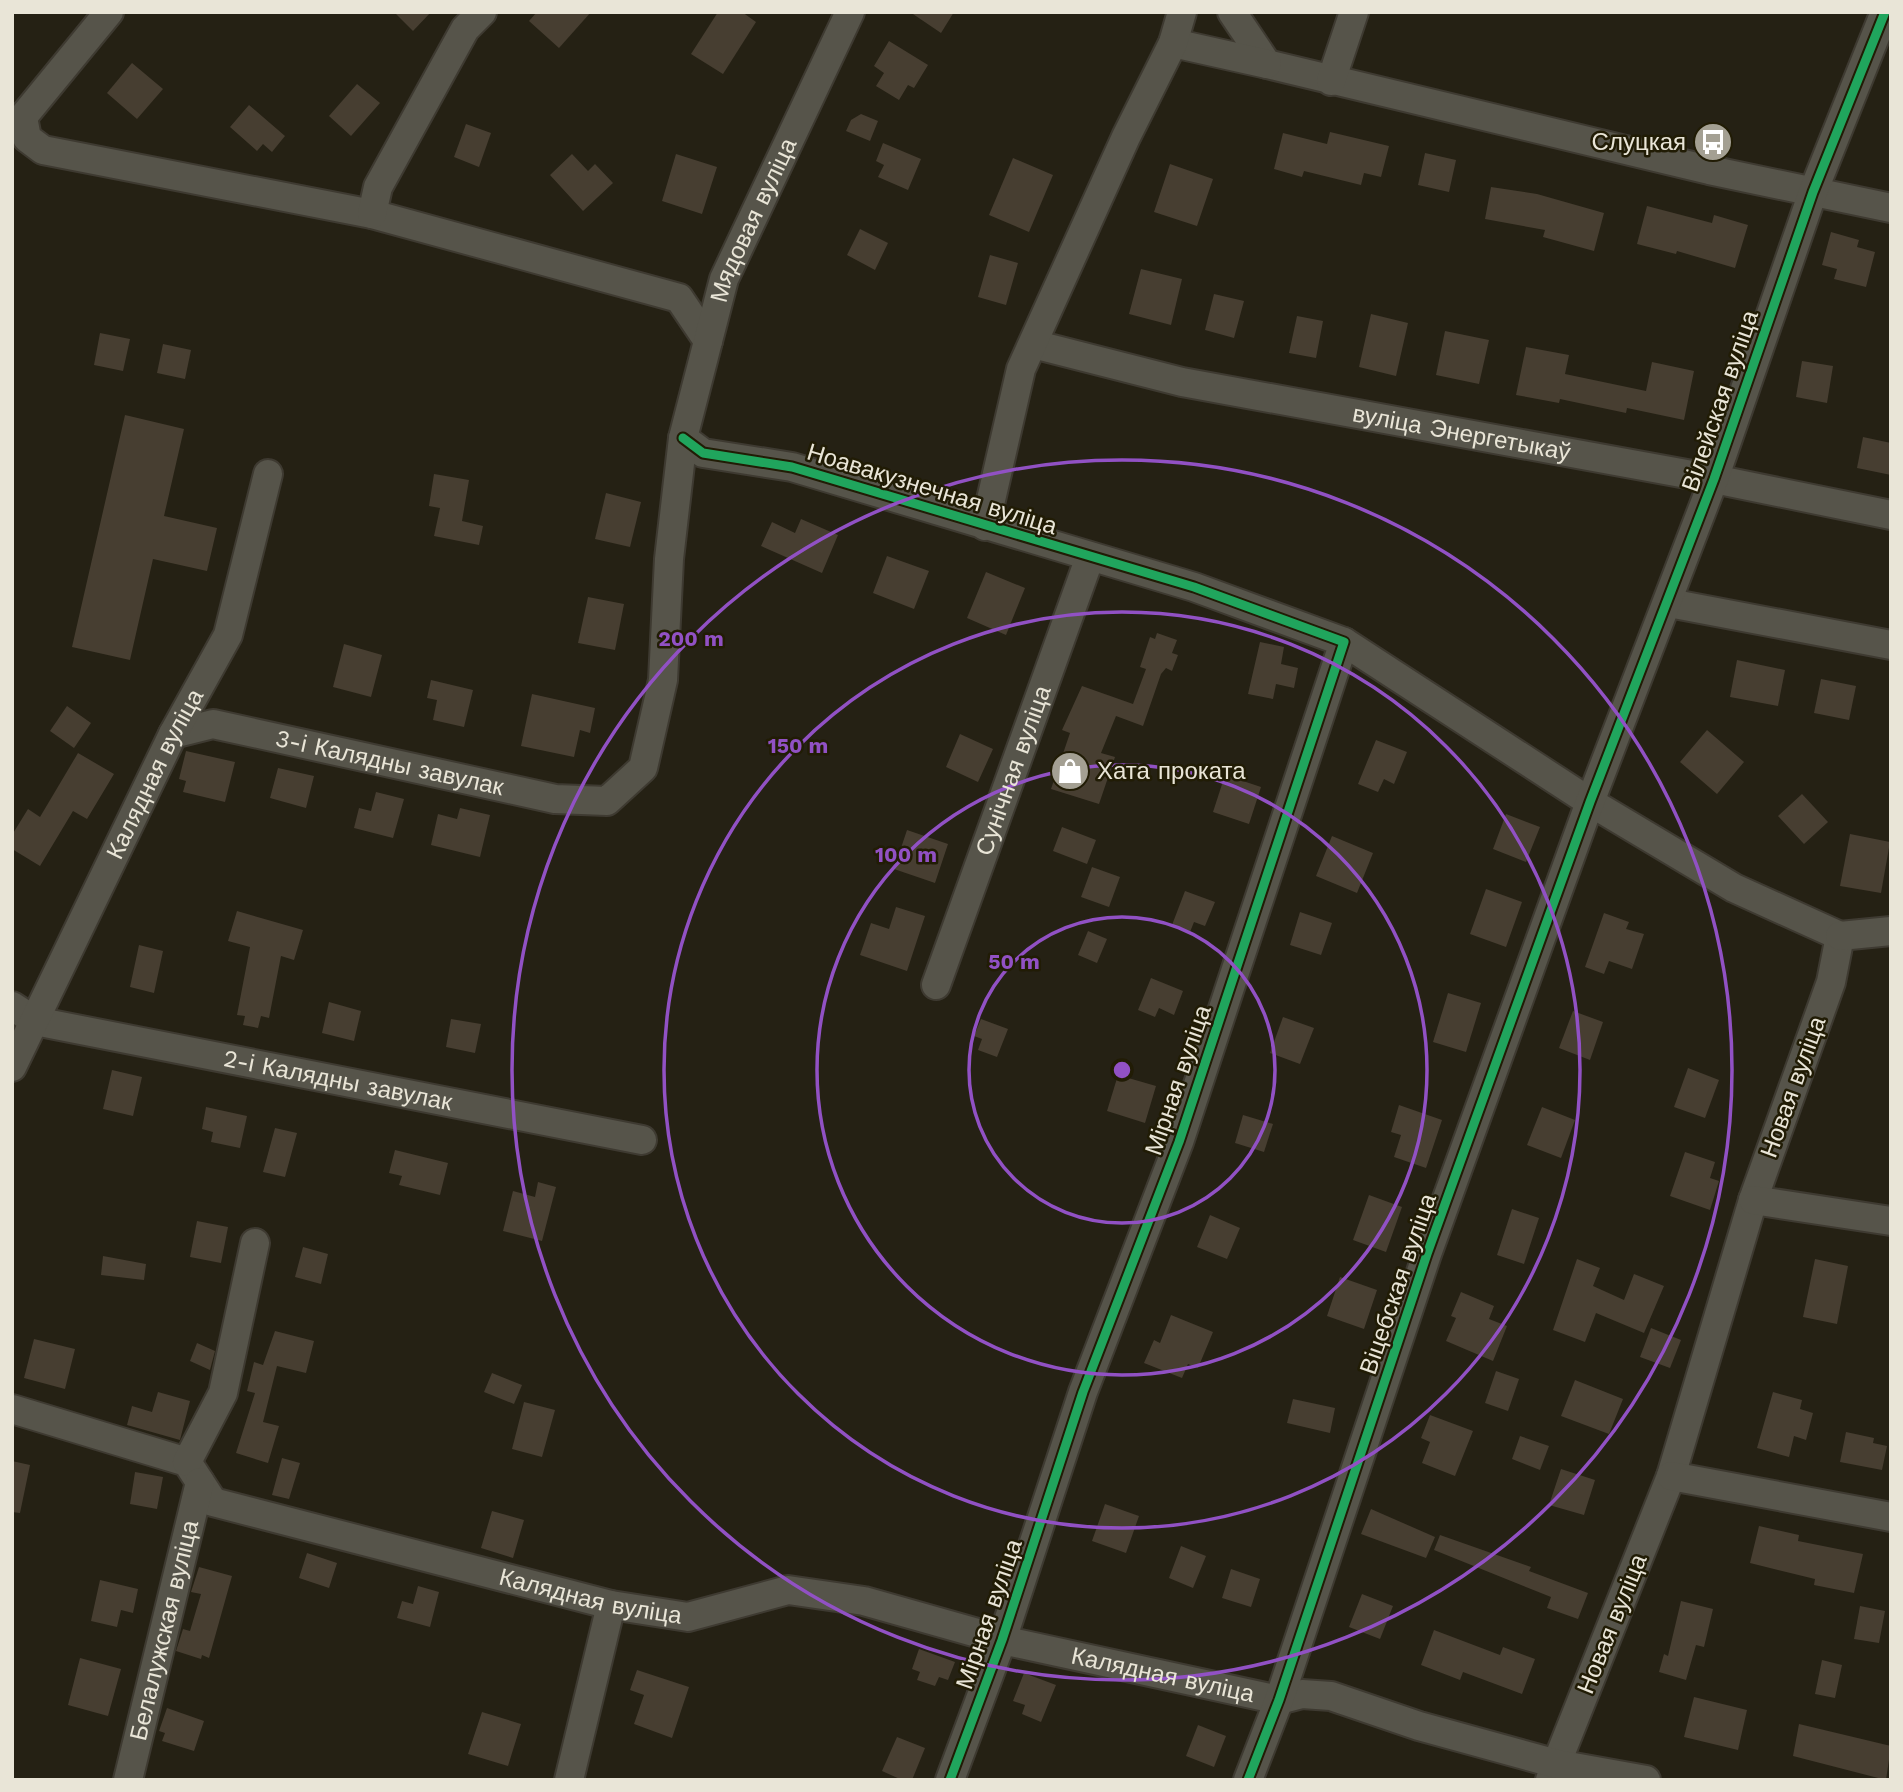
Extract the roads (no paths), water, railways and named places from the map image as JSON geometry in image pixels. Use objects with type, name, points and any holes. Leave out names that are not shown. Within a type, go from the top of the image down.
[{"type":"street","points":[[109,12],[23,117],[27,138],[43,150],[372,214],[679,298],[724,279]]},
{"type":"street","points":[[372,214],[378,187],[465,29],[482,12]]},
{"type":"street","name":"Мядовая вуліца","points":[[607,801],[643,768],[663,680],[669,559],[683,438],[724,279],[850,12]]},
{"type":"street","points":[[985,526],[1021,369],[1126,137],[1173,43],[1182,12]]},
{"type":"street","points":[[1233,12],[1267,64]]},
{"type":"street","points":[[1331,81],[1354,12]]},
{"type":"street","name":"Вілейская вуліца","points":[[1590,802],[1669,603],[1814,192],[1885,12]]},
{"type":"street","points":[[1173,43],[1891,208]]},
{"type":"street","points":[[679,298],[708,341]]},
{"type":"street","name":"вуліца Энергетыкаў","points":[[1032,344],[1182,382],[1714,479],[1891,515]]},
{"type":"street","name":"Ноавакузнечная вуліца","points":[[683,438],[703,453],[792,467],[1090,557]]},
{"type":"street","name":"Калядная вуліца","points":[[12,1067],[24,1013],[228,635],[268,474]]},
{"type":"street","points":[[1090,557],[1194,587],[1344,642],[1590,802],[1734,888],[1840,936],[1891,931]]},
{"type":"street","name":"Сунічная вуліца","points":[[936,985],[1090,557]]},
{"type":"street","points":[[1669,603],[1891,645]]},
{"type":"street","name":"Мірная вуліца","points":[[950,1780],[1002,1640],[1083,1392],[1179,1142],[1344,642]]},
{"type":"street","name":"3-і Калядны завулак","points":[[173,734],[213,724],[555,799],[607,801]]},
{"type":"street","name":"Віцебская вуліца","points":[[1248,1780],[1279,1700],[1427,1254],[1590,802]]},
{"type":"street","name":"Новая вуліца","points":[[1554,1772],[1671,1476],[1753,1200],[1831,982],[1840,936]]},
{"type":"street","name":"2-і Калядны завулак","points":[[24,1013],[642,1140]]},
{"type":"street","points":[[1753,1200],[1891,1221]]},
{"type":"street","name":"Белалужская вуліца","points":[[128,1780],[194,1472],[223,1393],[255,1243]]},
{"type":"street","name":"Калядная вуліца","points":[[12,1409],[194,1472],[213,1502],[611,1605],[688,1618],[788,1590],[864,1601],[1002,1640],[1279,1700],[1302,1694],[1331,1696],[1554,1772],[1646,1780]]},
{"type":"street","points":[[1671,1476],[1891,1517]]},
{"type":"street","points":[[569,1780],[611,1605]]},
{"type":"place","name":"Слуцкая","points":[[1713,142]]},
{"type":"place","name":"Хата проката","points":[[1070,771]]}]
